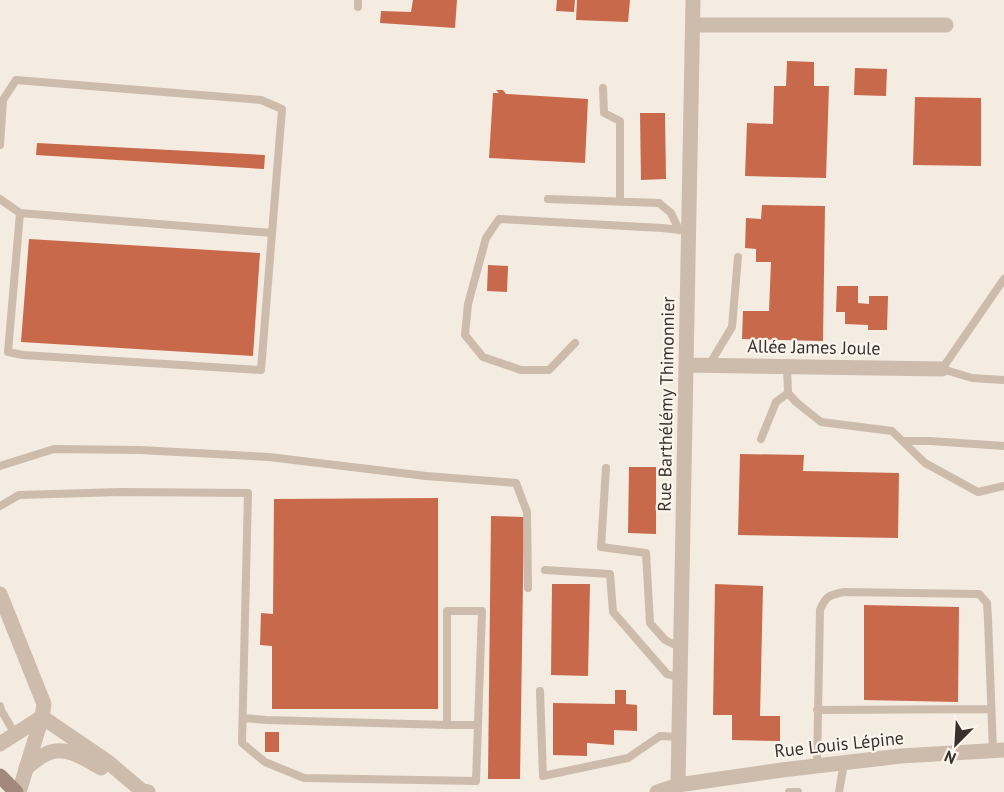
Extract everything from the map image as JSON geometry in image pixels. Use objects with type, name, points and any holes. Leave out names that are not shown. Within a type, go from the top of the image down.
[{"type":"main road","points":[[0,776],[18,792]]},
{"type":"street","name":"Rue Barthélémy Thimonnier","points":[[678,785],[686,365],[684,231],[693,0]]},
{"type":"street","points":[[693,25],[946,25]]},
{"type":"street","name":"Allée James Joule","points":[[686,365],[942,369]]},
{"type":"street","points":[[0,594],[43,711],[144,791]]},
{"type":"street","points":[[0,744],[43,711]]},
{"type":"street","points":[[18,792],[43,711]]},
{"type":"street","points":[[26,768],[47,753],[61,750],[78,755],[144,791]]},
{"type":"street","name":"Rue Louis Lépine","points":[[678,785],[901,756],[998,751]]},
{"type":"street","points":[[657,792],[678,785]]},
{"type":"lane","points":[[0,145],[3,100],[16,80],[261,100],[282,109],[261,370],[23,355],[8,352],[20,213]]},
{"type":"lane","points":[[603,88],[604,113],[620,121],[620,201]]},
{"type":"lane","points":[[548,198],[659,203],[671,213],[684,231]]},
{"type":"lane","points":[[0,200],[20,213],[272,232]]},
{"type":"lane","points":[[575,343],[549,370],[521,370],[483,357],[465,335],[468,304],[486,238],[499,219],[684,231]]},
{"type":"lane","points":[[709,366],[732,327],[738,257]]},
{"type":"lane","points":[[1004,279],[942,369],[972,378],[1004,380]]},
{"type":"lane","points":[[787,367],[788,393],[821,422],[892,431],[925,462],[978,492],[1004,486]]},
{"type":"lane","points":[[761,439],[776,402],[788,393]]},
{"type":"lane","points":[[903,441],[1004,446]]},
{"type":"lane","points":[[0,466],[54,449],[140,450],[269,458],[426,476],[516,483],[527,512],[528,588]]},
{"type":"lane","points":[[606,468],[601,547],[646,553],[650,623],[665,640],[681,648]]},
{"type":"lane","points":[[0,506],[19,495],[121,492],[248,493],[242,742],[266,762],[304,778],[476,781],[482,610],[447,611],[447,725]]},
{"type":"lane","points":[[545,570],[610,574],[613,612],[667,674],[681,678]]},
{"type":"lane","points":[[817,766],[820,610],[824,600],[831,594],[844,592],[979,594],[987,603],[991,709],[998,751]]},
{"type":"lane","points":[[540,691],[543,776],[628,758],[660,736],[679,737]]},
{"type":"lane","points":[[0,706],[15,734]]},
{"type":"lane","points":[[817,710],[991,709]]},
{"type":"lane","points":[[243,718],[478,724]]},
{"type":"lane","points":[[840,792],[844,763]]},
{"type":"lane","points":[[789,792],[798,792]]},
{"type":"building","points":[[413,0],[457,0],[455,28],[380,23],[381,11],[411,12]]},
{"type":"building","points":[[557,0],[575,0],[574,12],[556,11]]},
{"type":"building","points":[[577,0],[630,0],[628,22],[576,20]]},
{"type":"building","points":[[787,61],[814,62],[814,86],[829,86],[826,178],[745,176],[747,123],[773,124],[774,86],[786,86]]},
{"type":"building","points":[[855,68],[887,69],[886,96],[854,95]]},
{"type":"building","points":[[496,90],[503,90],[506,94],[588,99],[585,163],[489,158],[493,93],[499,93]]},
{"type":"building","points":[[915,97],[981,98],[981,166],[913,165]]},
{"type":"building","points":[[640,113],[665,113],[666,179],[641,180]]},
{"type":"building","points":[[37,143],[265,155],[264,169],[36,155]]},
{"type":"building","points":[[762,205],[825,206],[823,341],[742,339],[743,311],[769,311],[771,262],[756,262],[756,249],[745,248],[746,218],[761,219]]},
{"type":"building","points":[[29,239],[260,253],[253,356],[21,342]]},
{"type":"building","points":[[488,265],[508,266],[507,292],[487,291]]},
{"type":"building","points":[[837,286],[858,286],[858,303],[869,304],[869,296],[888,296],[887,330],[868,330],[868,325],[845,324],[845,312],[836,312]]},
{"type":"building","points":[[740,454],[804,455],[803,471],[899,473],[898,538],[738,535]]},
{"type":"building","points":[[629,467],[656,467],[656,534],[628,533]]},
{"type":"building","points":[[438,498],[438,709],[272,709],[272,646],[260,645],[261,613],[273,614],[274,499]]},
{"type":"building","points":[[491,516],[524,517],[520,779],[488,779]]},
{"type":"building","points":[[552,584],[590,584],[588,676],[551,675]]},
{"type":"building","points":[[715,584],[763,586],[760,716],[780,716],[780,741],[732,740],[732,715],[713,715]]},
{"type":"building","points":[[864,605],[959,607],[958,702],[864,700]]},
{"type":"building","points":[[615,690],[626,690],[626,704],[637,705],[637,731],[614,730],[614,745],[587,743],[587,756],[553,755],[553,703],[615,704]]},
{"type":"building","points":[[265,732],[279,732],[279,752],[265,752]]}]
